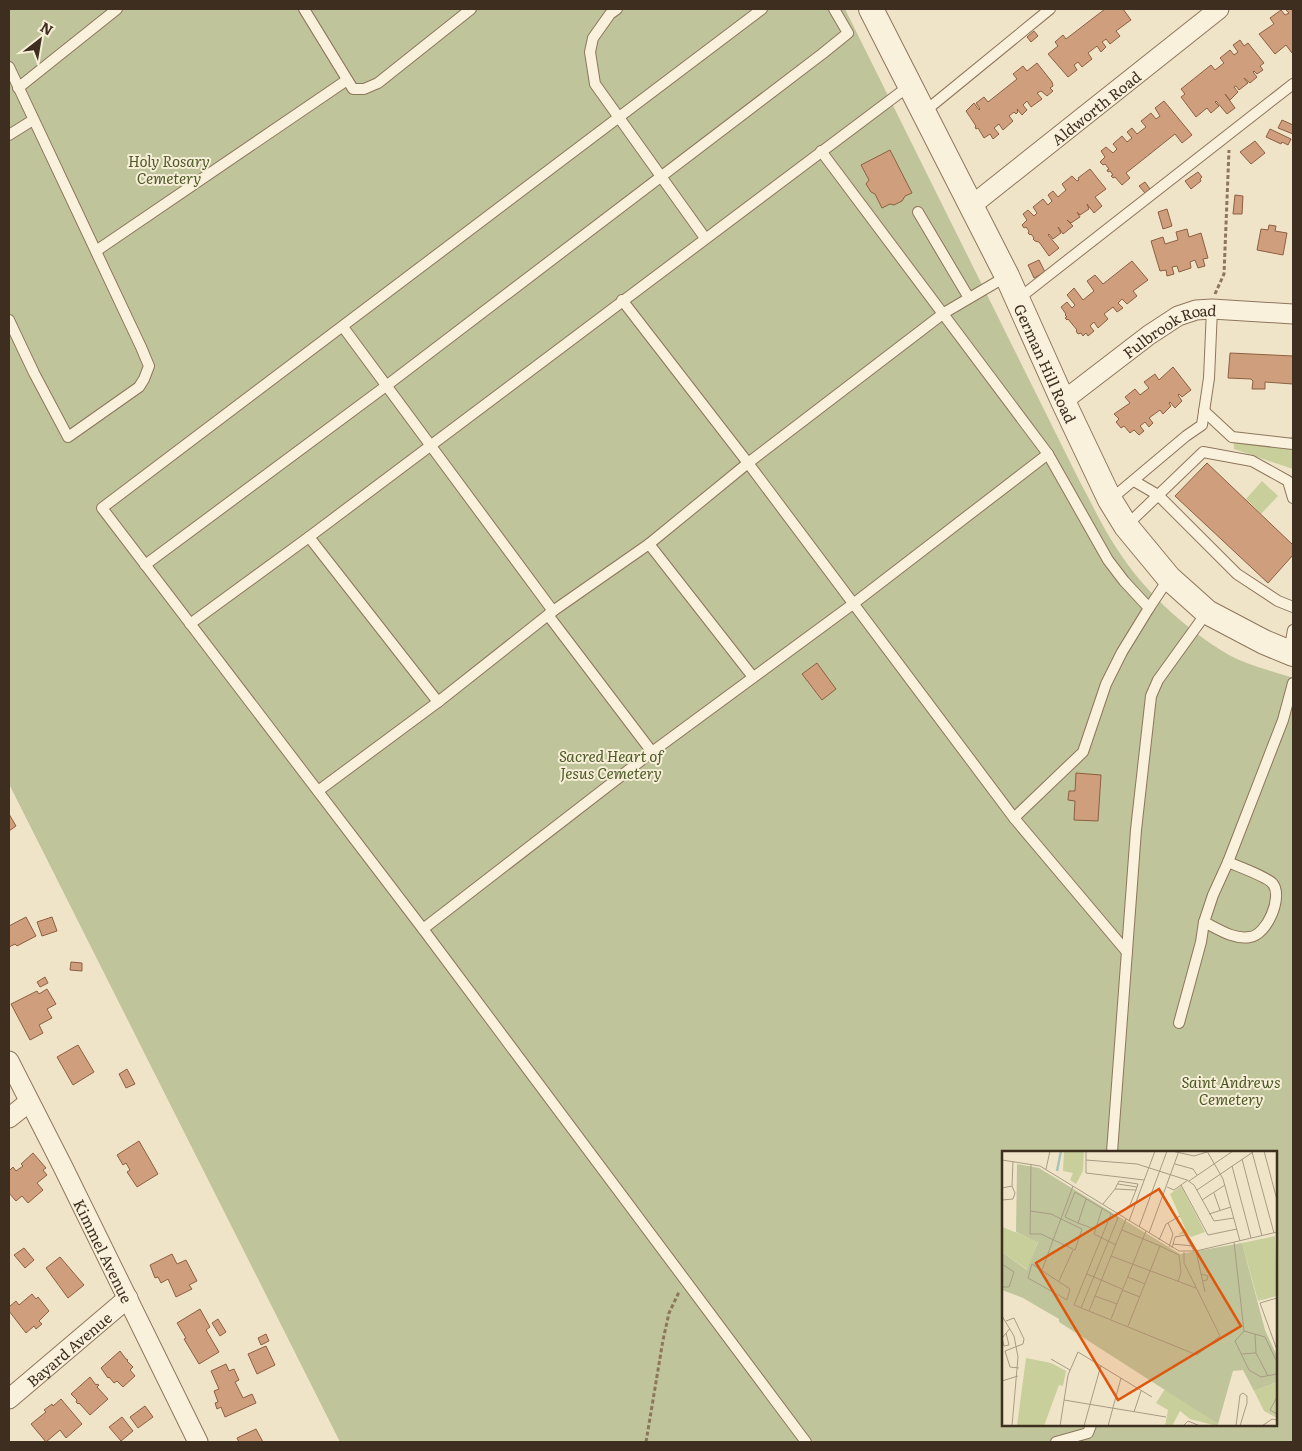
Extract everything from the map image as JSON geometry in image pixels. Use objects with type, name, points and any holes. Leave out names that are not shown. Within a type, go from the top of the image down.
[{"type":"street","name":"German Hill Road","points":[[872,9],[1007,276],[1110,500],[1126,526],[1169,578],[1207,612],[1264,642],[1292,646]]},
{"type":"street","name":"Aldworth Road","points":[[971,206],[1219,9]]},
{"type":"street","name":"Fulbrook Road","points":[[1064,401],[1165,323],[1178,316],[1196,310],[1212,309],[1293,314]]},
{"type":"street","name":"Kimmel Avenue","points":[[9,1061],[198,1442]]},
{"type":"street","points":[[9,1118],[29,1102]]},
{"type":"street","name":"Bayard Avenue","points":[[9,1399],[128,1298]]},
{"type":"lane","points":[[18,88],[117,9]]},
{"type":"lane","points":[[304,9],[347,80],[353,88],[364,89],[378,83],[471,9]]},
{"type":"lane","points":[[762,9],[102,508],[423,929],[806,1442]]},
{"type":"lane","points":[[145,565],[386,386],[848,33],[834,9]]},
{"type":"lane","points":[[924,112],[1050,9]]},
{"type":"lane","points":[[611,11],[593,38],[590,52],[595,84],[705,238]]},
{"type":"lane","points":[[9,67],[148,366],[144,379],[138,387],[68,437],[34,373],[9,320]]},
{"type":"lane","points":[[96,251],[347,80]]},
{"type":"lane","points":[[1018,299],[1293,84]]},
{"type":"lane","points":[[190,624],[309,537],[910,85]]},
{"type":"lane","points":[[9,135],[33,120]]},
{"type":"lane","points":[[821,151],[1048,454],[1108,560],[1149,608]]},
{"type":"lane","points":[[918,212],[969,298]]},
{"type":"lane","points":[[318,791],[438,702],[550,613],[649,544],[748,463],[944,314],[1007,276]]},
{"type":"lane","points":[[622,300],[748,463],[1014,818],[1127,952]]},
{"type":"lane","points":[[1110,500],[1186,436],[1202,425],[1209,378],[1212,309]]},
{"type":"lane","points":[[343,327],[652,752]]},
{"type":"lane","points":[[1204,411],[1232,437],[1293,444]]},
{"type":"lane","points":[[1126,526],[1203,452],[1252,461],[1288,481],[1293,498]]},
{"type":"lane","points":[[423,929],[652,752],[853,604],[1048,454]]},
{"type":"lane","points":[[1134,481],[1158,495],[1238,574],[1278,601],[1293,607]]},
{"type":"lane","points":[[309,537],[438,702]]},
{"type":"lane","points":[[649,544],[753,677]]},
{"type":"lane","points":[[1014,818],[1084,752],[1106,684],[1122,652],[1169,578]]},
{"type":"lane","points":[[1112,1151],[1136,830],[1151,696],[1158,680],[1207,612]]},
{"type":"lane","points":[[1180,1023],[1201,942],[1204,922],[1283,720],[1293,683]]},
{"type":"lane","points":[[1204,922],[1238,938],[1253,937],[1267,925],[1275,906],[1277,890],[1272,881],[1228,862]]},
{"type":"lane","points":[[1056,1442],[1088,1434],[1091,1426]]},
{"type":"path","points":[[1212,309],[1216,288],[1224,274],[1230,154],[1226,137]]},
{"type":"path","points":[[646,1442],[669,1313],[678,1293],[688,1283]]},
{"type":"green space","name":"Sacred Heart of Jesus Cemetery","points":[[9,9],[845,9],[1080,482],[1117,549],[1140,580],[1167,608],[1213,645],[1229,655],[1252,665],[1293,678],[1293,1442],[340,1442],[9,784]]},
{"type":"green space","points":[[1233,435],[1284,439],[1293,436],[1293,469],[1234,449]]},
{"type":"green space","points":[[1262,481],[1278,496],[1261,514],[1246,499]]},
{"type":"building","points":[[1105,9],[1123,9],[1131,20],[1116,31],[1120,36],[1110,44],[1106,39],[1102,42],[1106,47],[1101,52],[1097,46],[1088,53],[1092,59],[1082,67],[1078,62],[1074,65],[1077,70],[1068,77],[1048,54],[1058,46],[1055,42],[1063,35],[1066,39]]},
{"type":"building","points":[[1285,9],[1293,9],[1293,52],[1286,45],[1275,54],[1259,34],[1274,24],[1270,18],[1281,10],[1285,15],[1289,13]]},
{"type":"building","points":[[1034,31],[1038,36],[1031,42],[1027,37]]},
{"type":"building","points":[[1240,40],[1244,46],[1248,43],[1264,63],[1260,66],[1263,70],[1257,74],[1253,72],[1257,77],[1250,83],[1244,78],[1248,83],[1239,90],[1236,86],[1234,87],[1238,92],[1230,100],[1225,94],[1235,108],[1227,114],[1216,101],[1219,106],[1211,113],[1207,108],[1196,117],[1181,97],[1185,94],[1181,89],[1211,65],[1215,70],[1224,63],[1220,58],[1230,50],[1234,55],[1238,52],[1233,45]]},
{"type":"building","points":[[1037,63],[1052,82],[1053,86],[1050,88],[1053,91],[1047,96],[1041,91],[1037,93],[1042,99],[1031,107],[1027,101],[1023,105],[1027,110],[1022,115],[1017,109],[1018,112],[1016,114],[1014,112],[1009,116],[1013,121],[1003,130],[999,124],[994,128],[999,134],[993,139],[990,134],[984,138],[978,128],[976,129],[966,111],[974,103],[979,110],[976,103],[984,97],[988,102],[1017,79],[1013,74],[1023,66],[1027,71]]},
{"type":"building","points":[[1164,101],[1192,135],[1182,143],[1175,134],[1126,173],[1130,178],[1122,185],[1115,177],[1111,176],[1113,175],[1110,171],[1108,172],[1107,170],[1109,169],[1105,164],[1103,165],[1100,162],[1105,157],[1101,151],[1106,147],[1113,153],[1117,149],[1113,144],[1122,136],[1127,142],[1132,138],[1127,132],[1132,128],[1137,134],[1146,127],[1141,121],[1151,113],[1156,119],[1160,116],[1155,108]]},
{"type":"building","points":[[1282,120],[1293,125],[1293,134],[1278,128]]},
{"type":"building","points":[[1270,129],[1291,139],[1288,145],[1266,137]]},
{"type":"building","points":[[1255,141],[1265,153],[1251,164],[1240,152]]},
{"type":"building","points":[[890,150],[912,193],[894,205],[890,204],[882,208],[875,194],[871,192],[866,184],[869,180],[861,165]]},
{"type":"building","points":[[1090,169],[1106,189],[1095,197],[1102,206],[1094,213],[1087,204],[1089,209],[1080,215],[1077,212],[1080,217],[1071,223],[1067,220],[1073,226],[1063,234],[1058,227],[1061,233],[1053,239],[1049,234],[1059,248],[1049,256],[1039,242],[1035,241],[1031,234],[1028,233],[1029,231],[1026,227],[1024,228],[1022,225],[1027,220],[1023,214],[1028,210],[1034,216],[1037,213],[1033,207],[1043,199],[1048,205],[1052,201],[1048,195],[1053,191],[1058,197],[1066,190],[1062,184],[1072,176],[1077,181],[1079,180],[1078,178]]},
{"type":"building","points":[[1198,172],[1202,177],[1201,181],[1191,189],[1185,181]]},
{"type":"building","points":[[1145,182],[1150,189],[1145,193],[1139,186]]},
{"type":"building","points":[[1235,195],[1243,196],[1242,214],[1233,214]]},
{"type":"building","points":[[1167,209],[1172,226],[1163,229],[1158,212]]},
{"type":"building","points":[[1269,225],[1276,226],[1275,231],[1287,233],[1283,255],[1257,250],[1261,229],[1268,230]]},
{"type":"building","points":[[1187,229],[1189,237],[1201,233],[1208,258],[1203,259],[1205,266],[1198,268],[1195,260],[1190,262],[1191,268],[1179,272],[1177,266],[1172,267],[1174,274],[1167,276],[1166,270],[1160,271],[1151,241],[1163,237],[1165,244],[1178,240],[1176,232]]},
{"type":"building","points":[[1039,260],[1045,272],[1034,278],[1028,265]]},
{"type":"building","points":[[1132,261],[1148,280],[1133,291],[1137,296],[1127,304],[1122,299],[1118,303],[1123,308],[1117,312],[1113,307],[1104,314],[1108,319],[1098,328],[1094,322],[1090,326],[1094,331],[1088,336],[1086,333],[1083,336],[1081,333],[1078,334],[1077,330],[1065,318],[1067,317],[1066,314],[1061,307],[1067,302],[1072,308],[1075,305],[1067,295],[1074,288],[1083,300],[1094,291],[1087,281],[1095,275],[1103,284]]},
{"type":"building","points":[[1230,353],[1293,356],[1293,384],[1265,382],[1265,389],[1252,389],[1253,381],[1251,379],[1228,378]]},
{"type":"building","points":[[1173,367],[1191,390],[1182,397],[1178,395],[1182,401],[1175,408],[1170,402],[1171,406],[1163,414],[1160,410],[1149,418],[1153,423],[1149,427],[1145,422],[1140,426],[1144,431],[1139,435],[1134,430],[1130,433],[1124,426],[1121,428],[1116,422],[1119,419],[1114,414],[1130,403],[1125,397],[1135,389],[1140,395],[1149,388],[1144,382],[1155,374],[1159,380]]},
{"type":"building","points":[[1207,463],[1293,545],[1293,555],[1268,583],[1175,496]]},
{"type":"building","points":[[817,663],[836,689],[822,700],[802,674]]},
{"type":"building","points":[[1076,773],[1101,775],[1098,821],[1074,820],[1075,801],[1068,800],[1069,791],[1075,791]]},
{"type":"building","points":[[9,814],[16,826],[9,831]]},
{"type":"building","points":[[26,917],[36,936],[17,946],[15,944],[9,947],[9,926]]},
{"type":"building","points":[[52,917],[57,931],[42,936],[37,922]]},
{"type":"building","points":[[71,962],[82,963],[82,971],[70,970]]},
{"type":"building","points":[[45,977],[48,983],[40,987],[37,982]]},
{"type":"building","points":[[47,989],[56,1004],[47,1009],[52,1018],[39,1025],[43,1033],[30,1040],[11,1004],[37,991],[39,994]]},
{"type":"building","points":[[78,1045],[94,1072],[73,1085],[57,1057]]},
{"type":"building","points":[[127,1069],[135,1084],[126,1088],[119,1074]]},
{"type":"building","points":[[139,1141],[158,1174],[137,1187],[127,1172],[130,1170],[126,1163],[123,1165],[117,1155]]},
{"type":"building","points":[[33,1153],[46,1168],[43,1170],[47,1175],[37,1183],[43,1190],[28,1203],[22,1196],[16,1201],[9,1193],[9,1171],[13,1167],[16,1171],[23,1166],[21,1164]]},
{"type":"building","points":[[24,1248],[34,1260],[25,1268],[14,1255]]},
{"type":"building","points":[[172,1254],[177,1264],[186,1260],[197,1281],[189,1285],[192,1289],[176,1297],[168,1279],[161,1283],[158,1277],[155,1278],[150,1265]]},
{"type":"building","points":[[60,1257],[84,1285],[68,1298],[46,1268]]},
{"type":"building","points":[[32,1294],[36,1299],[38,1297],[49,1311],[39,1321],[42,1324],[36,1329],[34,1326],[26,1333],[9,1311],[9,1307],[16,1301],[19,1305]]},
{"type":"building","points":[[200,1309],[210,1327],[206,1330],[219,1352],[199,1364],[177,1323]]},
{"type":"building","points":[[218,1319],[226,1332],[220,1336],[212,1323]]},
{"type":"building","points":[[266,1334],[269,1341],[261,1345],[258,1338]]},
{"type":"building","points":[[266,1346],[275,1365],[257,1374],[248,1354]]},
{"type":"building","points":[[120,1351],[133,1367],[130,1370],[135,1376],[123,1387],[117,1381],[114,1383],[108,1378],[101,1368]]},
{"type":"building","points":[[226,1364],[229,1371],[234,1369],[239,1380],[235,1382],[243,1398],[252,1394],[256,1403],[225,1417],[221,1407],[217,1409],[215,1403],[218,1402],[214,1391],[219,1389],[211,1371]]},
{"type":"building","points":[[90,1377],[96,1385],[99,1385],[97,1387],[108,1399],[90,1415],[76,1402],[77,1400],[71,1394]]},
{"type":"building","points":[[61,1399],[82,1424],[66,1438],[60,1430],[46,1442],[31,1424],[46,1412],[44,1410],[52,1404],[53,1406]]},
{"type":"building","points":[[145,1406],[153,1417],[138,1428],[130,1417]]},
{"type":"building","points":[[122,1417],[133,1431],[121,1441],[109,1427]]},
{"type":"building","points":[[256,1429],[263,1442],[239,1442],[237,1438]]},
{"type":"park label","name":"Holy Rosary Cemetery","points":[[169,168]]},
{"type":"park label","name":"Saint Andrews Cemetery","points":[[1231,1090]]}]
